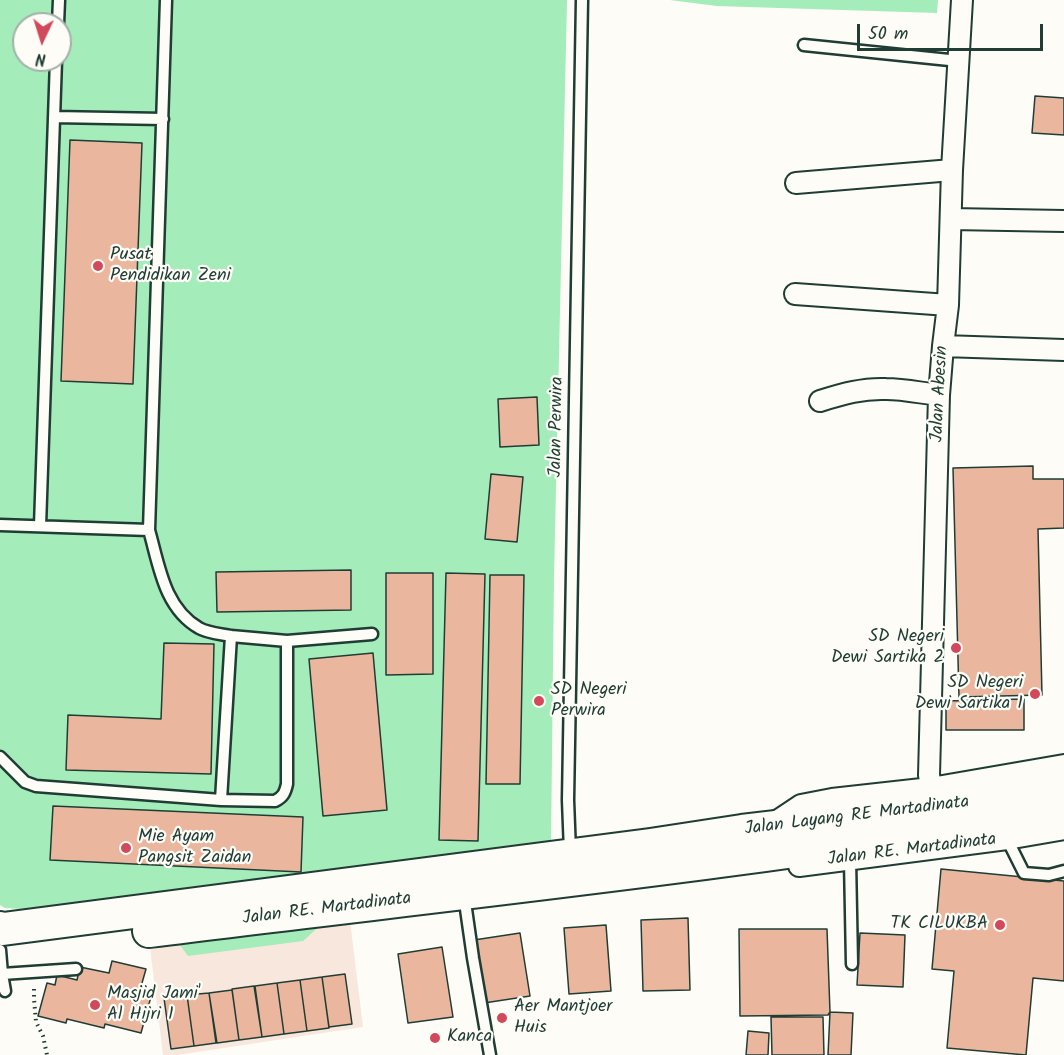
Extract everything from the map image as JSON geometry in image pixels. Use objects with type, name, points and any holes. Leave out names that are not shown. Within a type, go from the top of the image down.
[{"type":"main road","name":"Jalan Layang RE Martadinata","points":[[966,815],[1064,786]]},
{"type":"main road","name":"Jalan Layang RE Martadinata","points":[[652,858],[966,815],[1064,810]]},
{"type":"main road","name":"Jalan RE. Martadinata","points":[[0,928],[462,881],[652,858]]},
{"type":"main road","name":"Jalan RE. Martadinata","points":[[1,958],[462,881]]},
{"type":"street","name":"Jalan Abesin","points":[[931,788],[929,776],[939,395],[948,305],[952,170],[962,0]]},
{"type":"street","points":[[796,183],[952,170]]},
{"type":"street","points":[[951,219],[1064,221]]},
{"type":"street","points":[[795,294],[948,305]]},
{"type":"street","points":[[943,346],[1064,350]]},
{"type":"street","points":[[820,401],[850,392],[876,389],[939,395]]},
{"type":"street","points":[[765,841],[801,805],[832,799],[931,788],[1064,765]]},
{"type":"street","name":"Jalan RE. Martadinata","points":[[765,841],[779,865],[797,866],[1007,839],[1064,829]]},
{"type":"lane","points":[[166,0],[149,530],[167,592],[181,615],[200,629],[231,636],[287,641],[372,634]]},
{"type":"lane","name":"Jalan Perwira","points":[[571,868],[568,776],[582,0]]},
{"type":"lane","points":[[804,45],[958,61]]},
{"type":"lane","points":[[40,526],[56,72]]},
{"type":"lane","points":[[54,117],[163,119]]},
{"type":"lane","points":[[0,525],[149,530]]},
{"type":"lane","points":[[221,800],[231,636]]},
{"type":"lane","points":[[0,757],[25,782],[36,786],[221,800],[275,801],[282,798],[287,784],[287,641]]},
{"type":"lane","points":[[1007,839],[1024,873],[1049,875],[1064,872]]},
{"type":"lane","points":[[850,860],[852,964]]},
{"type":"lane","points":[[462,881],[490,1055]]},
{"type":"lane","points":[[4,991],[1,958],[36,972],[76,969]]},
{"type":"path","points":[[36,972],[34,999],[36,1022],[43,1036],[47,1055]]},
{"type":"shaded area","points":[[350,921],[363,1027],[177,1055],[163,1055],[150,947]]},
{"type":"green space","name":"Pusat Pendidikan Zeni","points":[[0,0],[567,0],[554,576],[551,843],[21,909],[5,908],[0,905]]},
{"type":"green space","points":[[670,0],[938,0],[937,13],[717,6]]},
{"type":"green space","points":[[323,923],[303,941],[188,956],[180,945]]},
{"type":"building","points":[[1035,96],[1064,98],[1064,135],[1032,133]]},
{"type":"building","points":[[70,140],[142,143],[133,384],[61,381]]},
{"type":"building","points":[[537,397],[539,445],[500,447],[498,399]]},
{"type":"building","points":[[1033,466],[1033,479],[1064,479],[1064,528],[1038,529],[1042,695],[959,697],[953,468]]},
{"type":"building","points":[[491,474],[523,477],[517,542],[485,539]]},
{"type":"building","points":[[351,570],[351,610],[217,612],[216,572]]},
{"type":"building","points":[[386,573],[433,573],[433,674],[386,675]]},
{"type":"building","points":[[446,573],[485,574],[478,841],[439,840]]},
{"type":"building","points":[[490,575],[524,575],[520,784],[486,784]]},
{"type":"building","points":[[164,643],[214,644],[211,774],[66,770],[68,715],[161,719]]},
{"type":"building","points":[[373,653],[387,810],[323,816],[309,659]]},
{"type":"building","points":[[1024,699],[1024,730],[946,730],[946,701]]},
{"type":"building","points":[[53,806],[303,817],[301,872],[50,860]]},
{"type":"building","name":"TK CILUKBA","points":[[941,869],[1064,881],[1064,981],[1033,978],[1026,1055],[947,1048],[954,971],[932,969]]},
{"type":"building","points":[[688,918],[690,990],[643,991],[641,920]]},
{"type":"building","points":[[606,925],[611,991],[569,994],[564,928]]},
{"type":"building","points":[[739,929],[827,929],[830,1012],[828,1015],[740,1016]]},
{"type":"building","points":[[520,933],[530,996],[484,1003],[474,940]]},
{"type":"building","points":[[860,933],[905,935],[903,987],[857,985]]},
{"type":"building","points":[[442,947],[453,1017],[408,1023],[398,954]]},
{"type":"building","name":"Masjid Jami' Al Hijri 1","points":[[112,961],[146,969],[140,990],[152,993],[141,1033],[105,1024],[104,1028],[67,1019],[66,1023],[38,1016],[47,983],[55,985],[57,975],[77,980],[80,967],[109,973]]},
{"type":"building","points":[[345,974],[352,1024],[329,1027],[322,977]]},
{"type":"building","points":[[322,977],[329,1028],[307,1031],[300,980]]},
{"type":"building","points":[[300,980],[307,1031],[284,1034],[277,983]]},
{"type":"building","points":[[277,983],[284,1034],[262,1037],[255,986]]},
{"type":"building","points":[[254,986],[262,1037],[239,1040],[232,989]]},
{"type":"building","points":[[232,990],[239,1040],[217,1043],[209,993]]},
{"type":"building","points":[[209,993],[216,1043],[194,1046],[187,995]]},
{"type":"building","points":[[187,995],[194,1046],[171,1049],[164,998]]},
{"type":"building","points":[[830,1012],[853,1013],[851,1055],[828,1055]]},
{"type":"building","points":[[771,1017],[823,1017],[824,1055],[772,1055]]},
{"type":"building","points":[[748,1031],[769,1033],[768,1055],[746,1055]]},
{"type":"place","name":"Pusat Pendidikan Zeni","points":[[98,266]]},
{"type":"place","name":"SD Negeri Dewi Sartika 2","points":[[956,648]]},
{"type":"place","name":"SD Negeri Dewi Sartika 1","points":[[1035,694]]},
{"type":"place","name":"SD Negeri Perwira","points":[[539,701]]},
{"type":"place","name":"Mie Ayam Pangsit Zaidan","points":[[126,848]]},
{"type":"place","name":"TK CILUKBA","points":[[1000,925]]},
{"type":"place","name":"Masjid Jami' Al Hijri 1","points":[[95,1005]]},
{"type":"place","name":"Aer Mantjoer Huis","points":[[502,1018]]},
{"type":"place","name":"Kanca","points":[[435,1038]]}]
